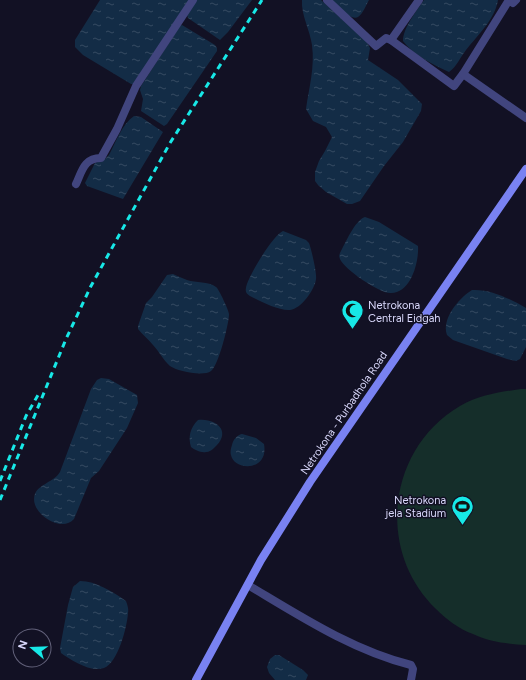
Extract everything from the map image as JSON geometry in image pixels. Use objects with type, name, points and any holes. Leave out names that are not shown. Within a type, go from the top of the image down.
[{"type":"main road","name":"Netrokona - Purbadhola Road","points":[[196,680],[261,560],[310,482],[526,168]]},
{"type":"street","points":[[76,184],[86,163],[93,158],[101,158],[116,130],[136,86],[193,0]]},
{"type":"street","points":[[327,0],[376,46],[386,38],[391,40],[454,86],[509,0],[513,3],[516,0]]},
{"type":"street","points":[[391,40],[419,0]]},
{"type":"street","points":[[463,74],[526,118]]},
{"type":"street","points":[[248,585],[318,627],[372,652],[395,661],[411,665],[413,669],[412,680]]},
{"type":"green space","name":"Netrokona jela Stadium","points":[[526,389],[526,645],[499,642],[479,637],[458,627],[440,613],[417,585],[404,558],[398,530],[398,501],[405,473],[417,447],[436,424],[467,402],[497,393]]},
{"type":"water","points":[[100,0],[190,0],[133,84],[83,55],[75,47],[75,40]]},
{"type":"water","points":[[196,0],[252,0],[228,32],[220,40],[188,18],[187,15]]},
{"type":"water","points":[[302,0],[321,0],[366,41],[370,48],[368,60],[398,80],[422,104],[421,111],[403,142],[384,166],[360,201],[352,204],[347,204],[326,192],[315,181],[315,172],[319,161],[332,137],[326,127],[313,121],[306,109],[313,53],[311,39],[303,11]]},
{"type":"water","points":[[332,0],[369,0],[361,14],[355,18],[344,12]]},
{"type":"water","points":[[424,0],[498,0],[490,20],[449,72],[430,63],[412,51],[403,41],[408,25]]},
{"type":"water","points":[[182,25],[215,45],[217,51],[167,124],[164,126],[141,111],[143,99],[140,90],[141,86]]},
{"type":"water","points":[[134,116],[141,117],[163,132],[123,199],[87,186],[85,183],[95,163],[105,159],[109,155],[123,128]]},
{"type":"water","points":[[365,217],[379,222],[418,246],[417,260],[412,276],[404,288],[398,292],[391,293],[379,290],[348,269],[340,259],[340,253],[351,233],[361,219]]},
{"type":"water","points":[[283,231],[306,240],[309,243],[316,276],[313,288],[307,298],[299,306],[290,310],[281,309],[264,303],[247,294],[246,291],[247,283],[261,257],[273,240]]},
{"type":"water","points":[[173,274],[187,280],[209,284],[216,287],[229,312],[229,319],[220,354],[214,368],[207,373],[190,373],[173,368],[165,361],[155,347],[138,329],[146,303],[167,275]]},
{"type":"water","points":[[472,290],[493,293],[507,298],[526,308],[526,347],[520,359],[516,361],[507,359],[453,340],[447,335],[447,322],[452,310],[462,298]]},
{"type":"water","points":[[101,378],[109,379],[137,395],[138,403],[127,428],[99,471],[91,478],[74,519],[68,523],[61,524],[54,522],[47,519],[36,508],[34,501],[35,494],[40,488],[60,472],[91,389],[97,380]]},
{"type":"water","points":[[198,420],[211,421],[217,424],[222,432],[222,437],[219,442],[208,452],[200,452],[191,447],[190,433]]},
{"type":"water","points":[[242,434],[256,438],[264,444],[264,453],[261,460],[257,464],[244,466],[233,460],[231,449],[234,440]]},
{"type":"water","points":[[80,581],[86,581],[104,588],[126,601],[128,611],[124,635],[114,659],[104,668],[93,669],[87,667],[61,653],[60,648],[68,605],[73,587]]},
{"type":"water","points":[[275,655],[279,655],[303,670],[308,675],[306,680],[275,680],[269,673],[267,667],[270,659]]},
{"type":"railway","points":[[0,500],[66,339],[91,286],[170,143],[262,0]]},
{"type":"railway","points":[[0,481],[26,416],[38,395]]},
{"type":"place","name":"Netrokona Central Eidgah","points":[[353,330]]},
{"type":"place","name":"Netrokona jela Stadium","points":[[462,526]]}]
